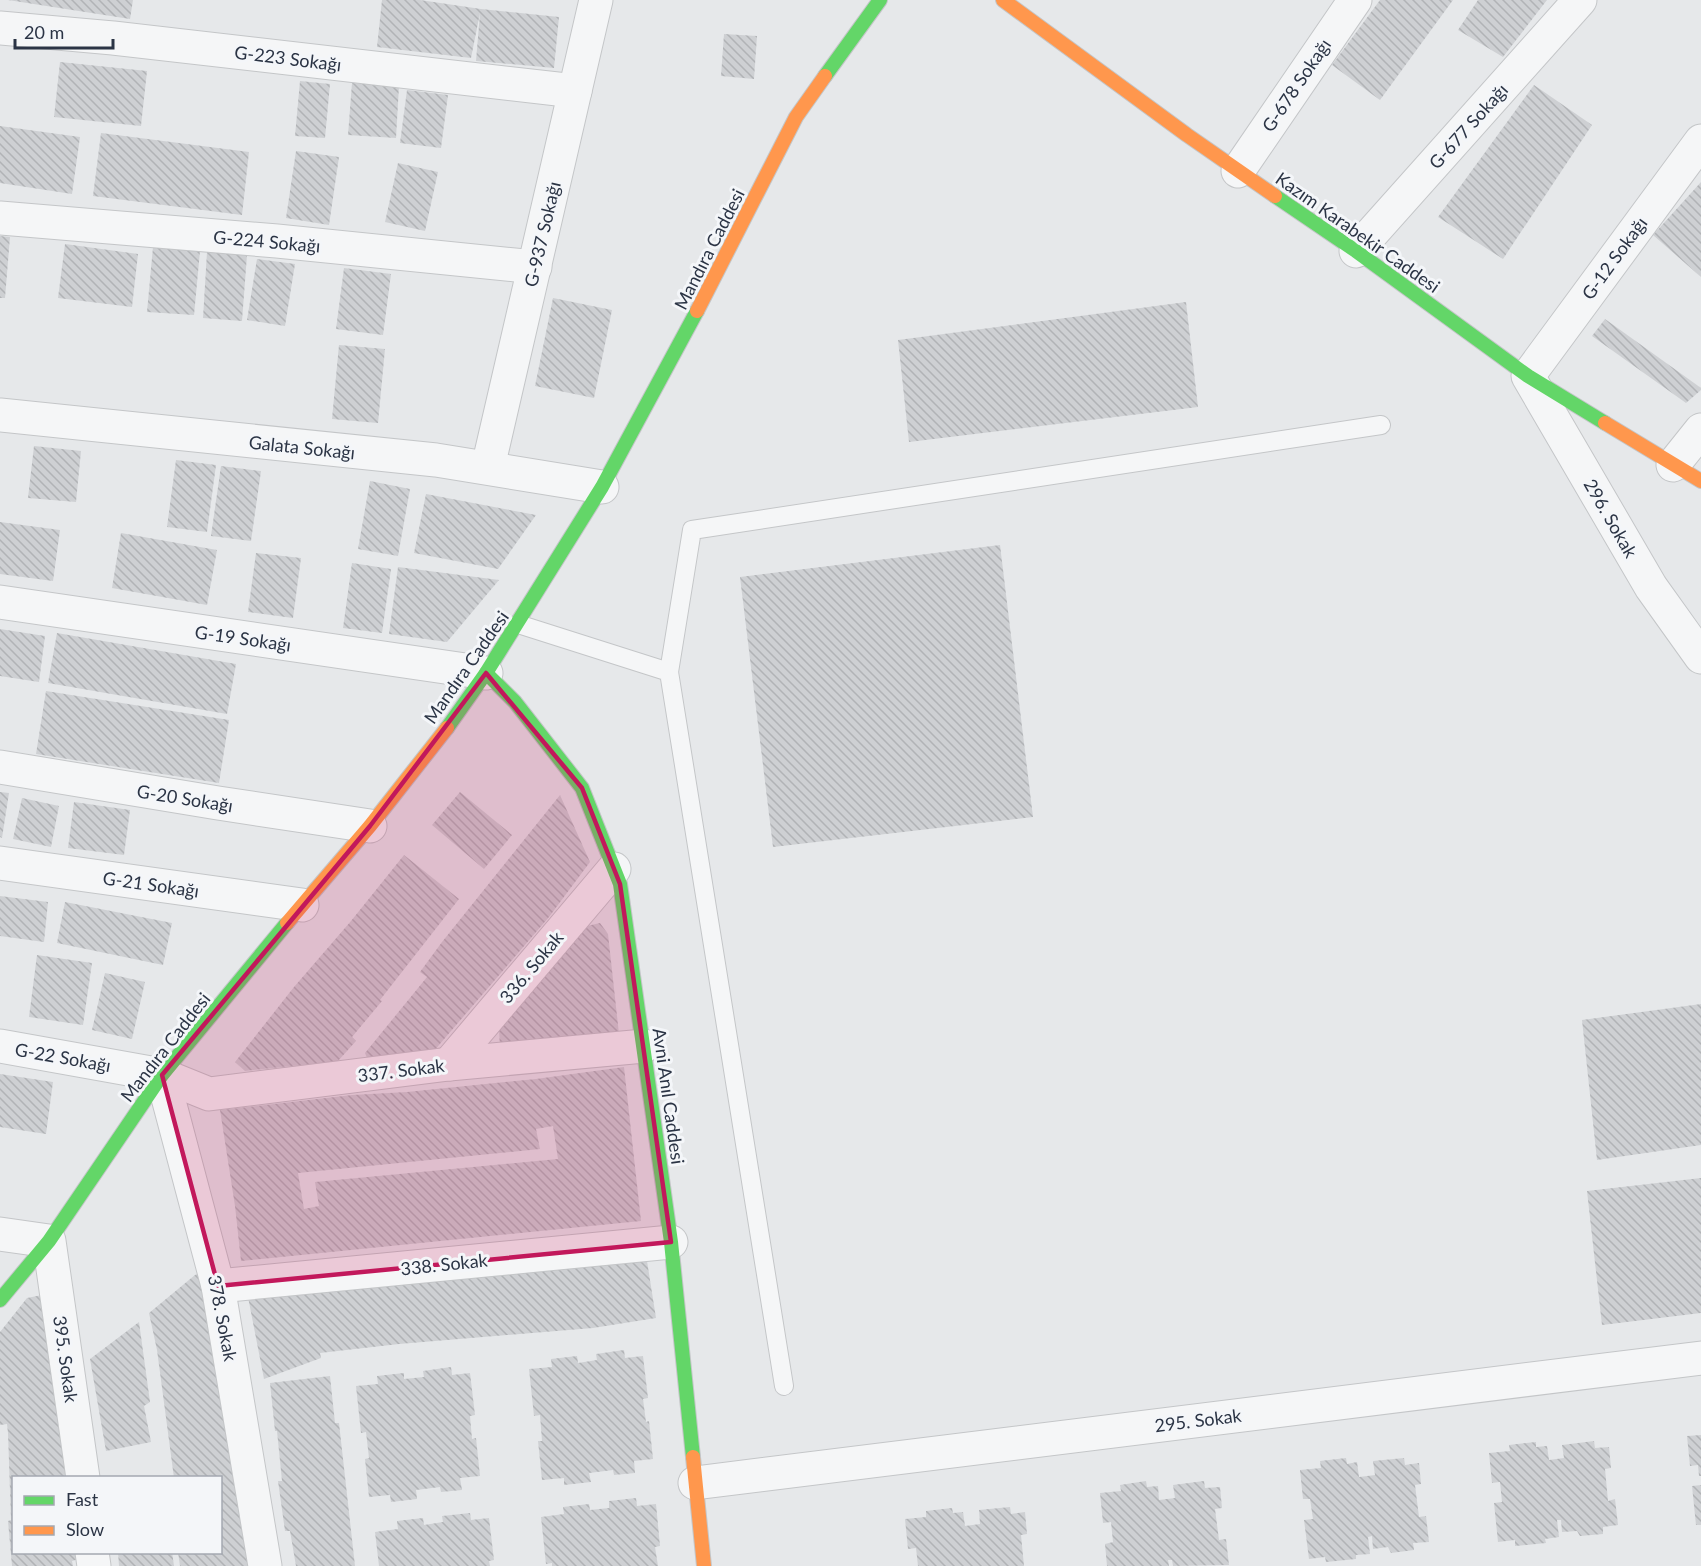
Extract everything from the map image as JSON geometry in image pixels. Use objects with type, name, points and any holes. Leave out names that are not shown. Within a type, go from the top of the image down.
[{"type":"street","name":"G-937 Sokağı","points":[[488,468],[596,0]]},
{"type":"street","name":"Mandıra Caddesi","points":[[0,1300],[49,1241],[162,1075],[370,826],[440,737],[486,673],[602,487],[699,308],[796,117],[880,0]]},
{"type":"street","name":"Kazım Karabekir Caddesi","points":[[1003,0],[1238,171],[1356,251],[1528,376],[1687,473]]},
{"type":"street","name":"G-678 Sokağı","points":[[1238,171],[1354,0]]},
{"type":"street","name":"G-677 Sokağı","points":[[1356,251],[1580,0]]},
{"type":"street","name":"G-223 Sokağı","points":[[0,27],[575,92]]},
{"type":"street","name":"G-12 Sokağı","points":[[1528,376],[1701,141]]},
{"type":"street","name":"G-224 Sokağı","points":[[0,218],[277,241],[535,267]]},
{"type":"street","name":"296. Sokak","points":[[1528,376],[1651,587],[1701,657]]},
{"type":"street","name":"Galata Sokağı","points":[[0,415],[436,460],[602,487]]},
{"type":"street","points":[[1687,473],[1701,430]]},
{"type":"street","name":"G-19 Sokağı","points":[[0,602],[486,673]]},
{"type":"street","name":"Avni Anıl Caddesi","points":[[486,673],[514,702],[582,788],[620,884],[670,1242],[704,1566]]},
{"type":"street","name":"G-20 Sokağı","points":[[0,767],[370,826]]},
{"type":"street","name":"G-21 Sokağı","points":[[0,862],[302,905]]},
{"type":"street","name":"336. Sokak","points":[[449,1064],[614,869]]},
{"type":"street","name":"G-22 Sokağı","points":[[0,1046],[162,1075]]},
{"type":"street","name":"337. Sokak","points":[[162,1075],[209,1094],[449,1064],[644,1046]]},
{"type":"street","name":"378. Sokak","points":[[162,1075],[218,1286],[265,1566]]},
{"type":"street","points":[[0,1234],[49,1241]]},
{"type":"street","name":"395. Sokak","points":[[49,1241],[83,1476]]},
{"type":"street","name":"338. Sokak","points":[[218,1286],[670,1242]]},
{"type":"street","name":"295. Sokak","points":[[695,1483],[1701,1358]]},
{"type":"lane","points":[[784,1386],[669,672],[692,530],[1381,425]]},
{"type":"lane","points":[[518,624],[669,672]]},
{"type":"highlighted area","points":[[486,673],[582,788],[620,884],[671,1242],[218,1286],[162,1075],[370,826]]},
{"type":"building","points":[[8,0],[133,0],[130,19]]},
{"type":"building","points":[[382,0],[420,0],[559,17],[554,68],[476,61],[480,13],[471,58],[377,47]]},
{"type":"building","points":[[1380,0],[1453,0],[1380,100],[1332,65]]},
{"type":"building","points":[[1478,0],[1547,0],[1503,57],[1458,30]]},
{"type":"building","points":[[724,34],[757,36],[754,79],[721,76]]},
{"type":"building","points":[[60,62],[147,71],[141,126],[54,117]]},
{"type":"building","points":[[300,81],[330,84],[325,138],[295,136]]},
{"type":"building","points":[[352,83],[399,86],[396,138],[348,135]]},
{"type":"building","points":[[1534,85],[1592,125],[1503,259],[1438,217]]},
{"type":"building","points":[[407,90],[448,95],[441,148],[400,143]]},
{"type":"building","points":[[0,126],[80,137],[72,194],[0,183]]},
{"type":"building","points":[[101,133],[249,152],[242,215],[93,196]]},
{"type":"building","points":[[296,151],[339,157],[329,225],[286,218]]},
{"type":"building","points":[[398,163],[438,172],[425,231],[385,222]]},
{"type":"building","points":[[1701,182],[1701,277],[1653,235]]},
{"type":"building","points":[[0,236],[10,237],[5,298],[0,298]]},
{"type":"building","points":[[65,244],[138,254],[132,307],[58,298]]},
{"type":"building","points":[[153,247],[200,251],[194,315],[147,312]]},
{"type":"building","points":[[207,252],[247,255],[242,321],[203,318]]},
{"type":"building","points":[[257,259],[295,264],[285,326],[247,320]]},
{"type":"building","points":[[344,268],[391,274],[383,335],[336,329]]},
{"type":"building","points":[[553,298],[612,310],[594,398],[535,386]]},
{"type":"building","points":[[1186,302],[1198,407],[909,442],[898,340]]},
{"type":"building","points":[[1605,319],[1701,390],[1686,403],[1592,336]]},
{"type":"building","points":[[339,345],[385,349],[378,423],[332,419]]},
{"type":"building","points":[[34,446],[81,451],[76,502],[28,498]]},
{"type":"building","points":[[176,460],[216,465],[207,532],[167,527]]},
{"type":"building","points":[[221,466],[261,471],[251,541],[211,536]]},
{"type":"building","points":[[370,481],[410,489],[398,556],[358,549]]},
{"type":"building","points":[[426,494],[536,515],[498,569],[414,553]]},
{"type":"building","points":[[0,522],[60,530],[53,581],[0,574]]},
{"type":"building","points":[[121,533],[217,550],[207,605],[112,588]]},
{"type":"building","points":[[1000,545],[1033,817],[773,847],[740,577]]},
{"type":"building","points":[[256,553],[301,558],[293,618],[248,612]]},
{"type":"building","points":[[352,563],[391,569],[382,633],[343,628]]},
{"type":"building","points":[[398,567],[499,580],[447,642],[389,634]]},
{"type":"building","points":[[0,629],[45,636],[39,682],[0,676]]},
{"type":"building","points":[[57,633],[236,664],[227,714],[48,683]]},
{"type":"building","points":[[46,691],[229,720],[219,783],[36,754]]},
{"type":"building","points":[[0,792],[9,793],[2,838],[0,837]]},
{"type":"building","points":[[460,792],[512,835],[484,869],[432,825]]},
{"type":"building","points":[[560,795],[590,862],[549,917],[433,1052],[367,1058],[365,1053],[427,977],[420,972],[442,942]]},
{"type":"building","points":[[22,798],[59,806],[51,847],[13,839]]},
{"type":"building","points":[[74,802],[130,810],[124,855],[68,848]]},
{"type":"building","points":[[404,855],[459,899],[352,1037],[356,1041],[338,1061],[245,1071],[235,1062]]},
{"type":"building","points":[[0,896],[48,902],[44,942],[0,936]]},
{"type":"building","points":[[65,902],[172,923],[163,965],[57,943]]},
{"type":"building","points":[[600,923],[608,934],[619,1034],[500,1047],[499,1030],[587,926]]},
{"type":"building","points":[[37,955],[92,963],[83,1025],[29,1017]]},
{"type":"building","points":[[105,973],[145,982],[132,1039],[92,1030]]},
{"type":"building","points":[[1701,1004],[1701,1145],[1597,1160],[1582,1020]]},
{"type":"building","points":[[624,1067],[641,1221],[241,1261],[220,1110],[352,1095],[536,1079]],"holes":[[[553,1126],[558,1159],[315,1182],[319,1206],[304,1209],[298,1173],[540,1149],[536,1129]]]},
{"type":"building","points":[[0,1074],[53,1082],[46,1134],[0,1127]]},
{"type":"building","points":[[1701,1178],[1701,1313],[1602,1325],[1587,1191]]},
{"type":"building","points":[[647,1261],[656,1318],[593,1328],[320,1353],[321,1358],[264,1379],[248,1297]]},
{"type":"building","points":[[207,1270],[248,1566],[180,1566],[178,1554],[222,1554],[222,1476],[174,1476],[157,1350],[149,1313],[195,1275]]},
{"type":"building","points":[[42,1295],[70,1476],[12,1476],[12,1554],[78,1554],[79,1559],[72,1561],[73,1566],[12,1566],[8,1521],[11,1520],[8,1433],[7,1424],[0,1425],[0,1332],[27,1298]]},
{"type":"building","points":[[139,1322],[150,1402],[144,1406],[151,1442],[106,1451],[90,1359]]},
{"type":"building","points":[[624,1350],[625,1358],[643,1356],[648,1398],[643,1399],[646,1422],[649,1421],[653,1459],[634,1461],[635,1473],[614,1475],[613,1470],[589,1473],[591,1482],[564,1485],[564,1478],[542,1480],[538,1441],[542,1441],[540,1415],[534,1416],[529,1369],[552,1367],[551,1359],[577,1356],[578,1363],[597,1360],[596,1354]]},
{"type":"building","points":[[451,1367],[452,1375],[470,1373],[475,1415],[470,1416],[472,1439],[476,1438],[480,1476],[460,1478],[462,1490],[441,1492],[440,1487],[416,1490],[417,1499],[391,1502],[390,1495],[369,1497],[365,1459],[369,1458],[366,1432],[361,1433],[356,1386],[378,1384],[377,1376],[404,1373],[404,1379],[424,1377],[423,1371]]},
{"type":"building","points":[[330,1376],[335,1423],[339,1423],[355,1566],[296,1566],[290,1531],[285,1531],[278,1481],[282,1481],[277,1431],[275,1431],[270,1383]]},
{"type":"building","points":[[1701,1435],[1701,1476],[1699,1476],[1698,1465],[1690,1466],[1687,1436]]},
{"type":"building","points":[[1594,1441],[1595,1448],[1609,1447],[1611,1468],[1605,1469],[1608,1501],[1615,1499],[1618,1525],[1603,1527],[1603,1534],[1580,1536],[1577,1531],[1562,1532],[1561,1520],[1557,1520],[1559,1537],[1545,1539],[1546,1543],[1515,1546],[1515,1540],[1498,1542],[1494,1503],[1502,1502],[1500,1482],[1492,1483],[1489,1453],[1510,1451],[1509,1445],[1536,1442],[1536,1447],[1547,1446],[1549,1460],[1564,1458],[1562,1445]]},
{"type":"building","points":[[1346,1458],[1347,1464],[1357,1462],[1359,1477],[1375,1475],[1373,1461],[1404,1458],[1405,1465],[1419,1463],[1421,1484],[1415,1485],[1419,1517],[1426,1516],[1429,1542],[1413,1543],[1414,1550],[1391,1553],[1388,1547],[1373,1549],[1372,1536],[1368,1537],[1370,1554],[1356,1555],[1356,1559],[1326,1562],[1325,1557],[1309,1559],[1304,1520],[1313,1519],[1310,1499],[1303,1499],[1300,1470],[1321,1468],[1320,1461]]},
{"type":"building","points":[[1146,1481],[1147,1487],[1158,1486],[1159,1500],[1175,1498],[1173,1485],[1204,1481],[1205,1488],[1220,1487],[1222,1508],[1215,1509],[1219,1540],[1226,1539],[1229,1565],[1173,1566],[1172,1560],[1168,1560],[1169,1566],[1107,1566],[1105,1544],[1113,1542],[1111,1522],[1103,1523],[1100,1493],[1121,1491],[1120,1485]]},
{"type":"building","points":[[1701,1485],[1701,1525],[1696,1525],[1692,1486]]},
{"type":"building","points":[[636,1498],[637,1506],[656,1504],[660,1546],[655,1547],[658,1566],[552,1566],[552,1563],[546,1564],[541,1517],[564,1514],[563,1507],[589,1504],[590,1510],[609,1508],[609,1501]]},
{"type":"building","points":[[1010,1507],[1011,1514],[1025,1512],[1027,1534],[1021,1535],[1024,1566],[918,1566],[916,1548],[908,1549],[905,1519],[926,1517],[926,1511],[952,1508],[953,1513],[963,1512],[965,1526],[980,1524],[979,1510]]},
{"type":"building","points":[[470,1513],[471,1520],[489,1518],[494,1560],[489,1561],[490,1566],[379,1566],[375,1532],[398,1529],[397,1521],[423,1518],[424,1525],[443,1522],[442,1516]]},
{"type":"building","points":[[118,1554],[172,1554],[174,1566],[119,1566]]},
{"type":"traffic: fast","points":[[825,76],[880,0]]},
{"type":"traffic: fast","points":[[1275,196],[1356,251],[1528,376],[1605,423]]},
{"type":"traffic: fast","points":[[447,728],[486,673],[602,487],[697,311]]},
{"type":"traffic: fast","points":[[486,673],[515,702],[582,788],[620,884],[671,1242],[693,1457]]},
{"type":"traffic: fast","points":[[0,1300],[49,1241],[162,1075],[287,923]]},
{"type":"traffic: slow","points":[[1003,0],[1187,135],[1275,196]]},
{"type":"traffic: slow","points":[[697,311],[796,117],[825,76]]},
{"type":"traffic: slow","points":[[1605,423],[1701,481]]},
{"type":"traffic: slow","points":[[287,923],[370,826],[447,728]]},
{"type":"traffic: slow","points":[[693,1457],[704,1566]]}]
